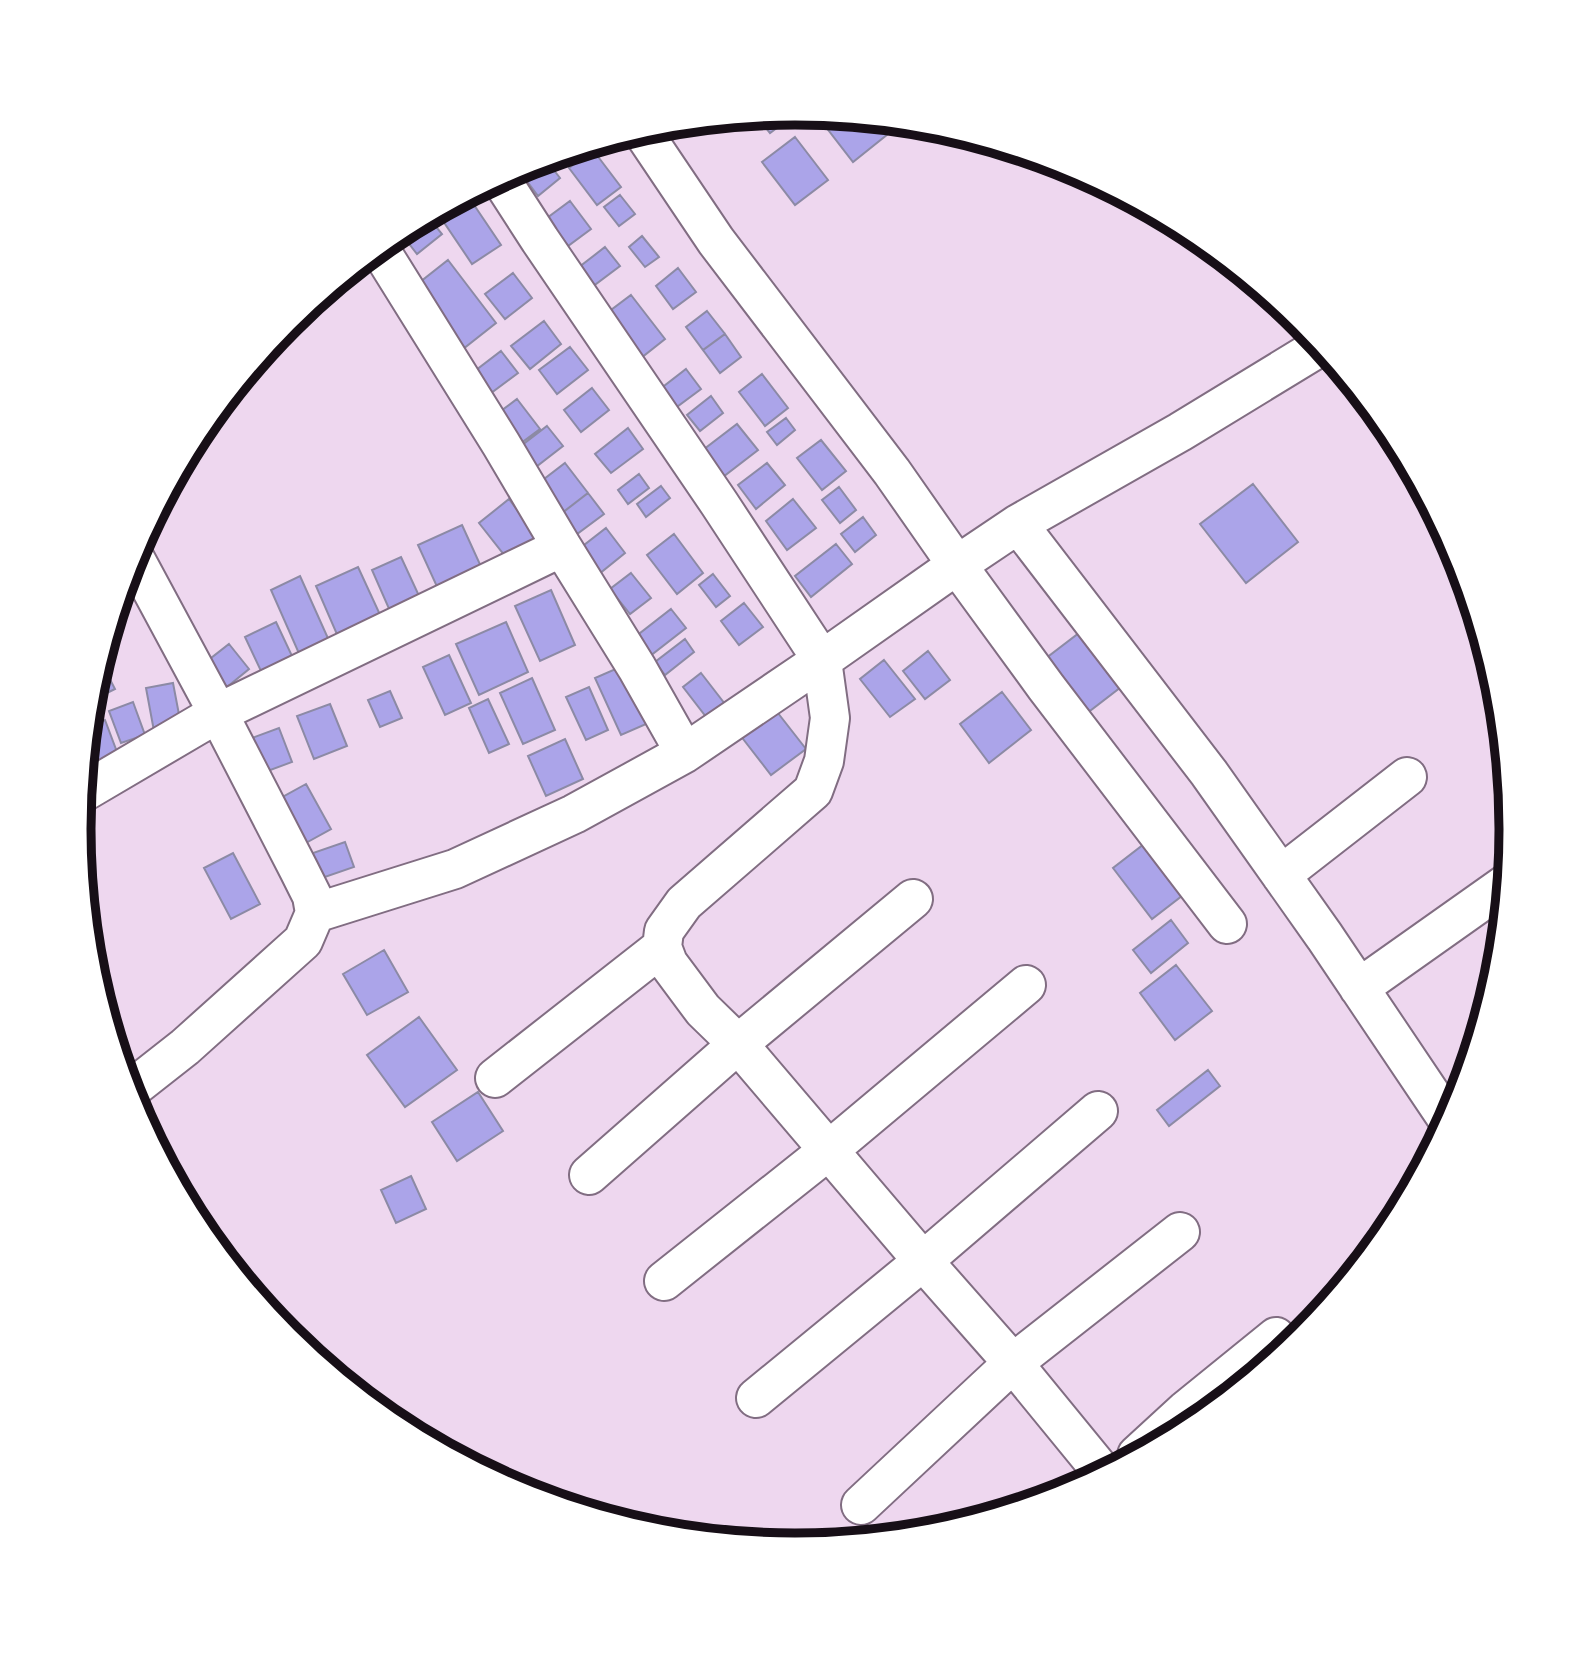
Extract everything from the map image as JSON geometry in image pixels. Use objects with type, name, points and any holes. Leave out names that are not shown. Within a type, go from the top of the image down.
[{"type":"street","points":[[649,141],[716,241],[892,472],[1046,687],[1227,924]]},
{"type":"street","points":[[506,188],[822,660],[830,718],[824,761],[813,790],[684,903],[664,930],[662,947],[668,963],[703,1010],[738,1044],[1013,1363],[1095,1465]]},
{"type":"street","points":[[385,257],[648,686],[685,753]]},
{"type":"street","points":[[315,913],[455,869],[574,814],[685,753],[1018,524],[1212,414],[1312,352]]},
{"type":"street","points":[[1018,524],[1209,773],[1442,1105]]},
{"type":"street","points":[[93,787],[218,713],[562,547]]},
{"type":"street","points":[[139,1084],[185,1047],[303,941],[315,913],[312,896],[141,570]]},
{"type":"street","points":[[1281,875],[1407,776]]},
{"type":"street","points":[[1359,988],[1496,891]]},
{"type":"street","points":[[589,1175],[738,1044],[913,899]]},
{"type":"street","points":[[495,1078],[662,947]]},
{"type":"street","points":[[664,1281],[829,1150],[1026,985]]},
{"type":"street","points":[[756,1398],[923,1261],[1098,1111]]},
{"type":"street","points":[[861,1505],[1013,1363],[1180,1232]]},
{"type":"street","points":[[1172,1423],[1276,1337]]},
{"type":"building","points":[[765,126],[780,126],[770,133]]},
{"type":"building","points":[[825,126],[891,132],[853,162]]},
{"type":"building","points":[[795,137],[828,180],[795,205],[762,162]]},
{"type":"building","points":[[596,154],[621,187],[597,205],[569,168],[582,158]]},
{"type":"building","points":[[553,168],[560,178],[538,196],[526,179]]},
{"type":"building","points":[[620,195],[635,214],[619,226],[604,207]]},
{"type":"building","points":[[570,201],[591,229],[568,246],[547,218]]},
{"type":"building","points":[[473,204],[501,245],[472,264],[442,220]]},
{"type":"building","points":[[434,225],[442,234],[417,254],[408,242]]},
{"type":"building","points":[[642,236],[659,257],[645,267],[629,247]]},
{"type":"building","points":[[605,247],[620,266],[588,290],[574,271]]},
{"type":"building","points":[[448,260],[496,323],[463,349],[415,286]]},
{"type":"building","points":[[678,268],[696,292],[673,309],[656,286]]},
{"type":"building","points":[[513,273],[532,298],[505,319],[485,294]]},
{"type":"building","points":[[631,295],[665,339],[641,358],[607,313]]},
{"type":"building","points":[[707,311],[725,334],[703,350],[686,327]]},
{"type":"building","points":[[544,321],[561,344],[530,369],[511,346]]},
{"type":"building","points":[[725,334],[741,357],[720,373],[703,350]]},
{"type":"building","points":[[570,347],[588,370],[557,394],[539,370]]},
{"type":"building","points":[[501,351],[518,373],[483,399],[467,377]]},
{"type":"building","points":[[686,369],[701,389],[670,412],[655,393]]},
{"type":"building","points":[[762,374],[788,408],[765,426],[739,392]]},
{"type":"building","points":[[592,388],[609,410],[581,432],[564,410]]},
{"type":"building","points":[[711,396],[723,413],[700,431],[687,415]]},
{"type":"building","points":[[517,399],[540,429],[513,449],[490,419]]},
{"type":"building","points":[[786,418],[795,430],[777,445],[767,432]]},
{"type":"building","points":[[737,424],[758,450],[719,480],[699,453]]},
{"type":"building","points":[[547,426],[563,446],[532,470],[517,449]]},
{"type":"building","points":[[628,428],[643,449],[611,473],[595,454]]},
{"type":"building","points":[[821,440],[846,471],[822,490],[797,458]]},
{"type":"building","points":[[565,463],[588,493],[558,516],[535,486]]},
{"type":"building","points":[[767,463],[785,485],[756,509],[738,485]]},
{"type":"building","points":[[639,474],[649,488],[628,504],[618,490]]},
{"type":"building","points":[[1253,484],[1298,542],[1246,583],[1200,524]]},
{"type":"building","points":[[661,486],[670,498],[646,517],[637,504]]},
{"type":"building","points":[[839,487],[856,510],[840,523],[822,500]]},
{"type":"building","points":[[588,493],[604,514],[573,537],[557,517]]},
{"type":"building","points":[[509,499],[541,542],[512,565],[479,523]]},
{"type":"building","points":[[793,499],[816,528],[787,550],[766,521]]},
{"type":"building","points":[[863,517],[876,535],[855,552],[841,534]]},
{"type":"building","points":[[462,525],[483,571],[439,591],[418,545]]},
{"type":"building","points":[[606,528],[625,553],[599,574],[579,549]]},
{"type":"building","points":[[674,534],[703,573],[677,594],[647,555]]},
{"type":"building","points":[[836,544],[852,564],[811,597],[795,576]]},
{"type":"building","points":[[401,557],[420,598],[390,611],[372,570]]},
{"type":"building","points":[[358,567],[382,619],[339,639],[316,586]]},
{"type":"building","points":[[631,573],[651,598],[630,614],[610,589]]},
{"type":"building","points":[[713,574],[730,596],[716,607],[699,585]]},
{"type":"building","points":[[300,576],[331,645],[301,658],[271,590]]},
{"type":"building","points":[[551,590],[575,645],[540,661],[515,606]]},
{"type":"building","points":[[744,603],[763,627],[739,645],[721,621]]},
{"type":"building","points":[[671,609],[686,628],[650,656],[635,637]]},
{"type":"building","points":[[276,622],[292,656],[261,671],[245,637]]},
{"type":"building","points":[[506,622],[528,672],[479,695],[456,644]]},
{"type":"building","points":[[1079,633],[1121,687],[1082,717],[1041,662]]},
{"type":"building","points":[[685,639],[694,652],[665,675],[655,662]]},
{"type":"building","points":[[229,644],[249,669],[227,687],[206,662]]},
{"type":"building","points":[[928,651],[950,680],[925,699],[903,671]]},
{"type":"building","points":[[449,655],[471,703],[445,715],[423,667]]},
{"type":"building","points":[[884,660],[915,699],[890,717],[860,679]]},
{"type":"building","points":[[627,664],[653,721],[621,735],[595,678]]},
{"type":"building","points":[[701,673],[725,704],[707,718],[683,687]]},
{"type":"building","points":[[108,676],[115,689],[105,694]]},
{"type":"building","points":[[532,678],[555,730],[523,744],[500,693]]},
{"type":"building","points":[[173,683],[181,725],[154,731],[146,688]]},
{"type":"building","points":[[589,687],[608,730],[586,740],[566,697]]},
{"type":"building","points":[[390,691],[402,718],[380,727],[368,700]]},
{"type":"building","points":[[1002,692],[1031,730],[989,763],[960,724]]},
{"type":"building","points":[[488,699],[509,744],[489,753],[469,708]]},
{"type":"building","points":[[133,702],[145,735],[121,743],[109,711]]},
{"type":"building","points":[[330,704],[347,746],[314,759],[297,716]]},
{"type":"building","points":[[774,708],[806,749],[771,775],[740,735]]},
{"type":"building","points":[[105,720],[120,760],[96,769],[95,765],[100,722]]},
{"type":"building","points":[[279,728],[292,762],[265,772],[252,738]]},
{"type":"building","points":[[565,739],[583,779],[546,796],[528,756]]},
{"type":"building","points":[[306,784],[331,829],[304,844],[279,799]]},
{"type":"building","points":[[1148,841],[1187,892],[1152,919],[1113,868]]},
{"type":"building","points":[[345,842],[354,867],[319,879],[310,854]]},
{"type":"building","points":[[233,853],[260,904],[231,919],[204,868]]},
{"type":"building","points":[[1171,920],[1188,943],[1151,973],[1133,950]]},
{"type":"building","points":[[384,950],[408,992],[367,1015],[343,974]]},
{"type":"building","points":[[1176,965],[1212,1011],[1175,1040],[1140,993]]},
{"type":"building","points":[[419,1017],[457,1070],[405,1107],[367,1055]]},
{"type":"building","points":[[1208,1070],[1220,1086],[1169,1126],[1157,1110]]},
{"type":"building","points":[[478,1092],[503,1131],[457,1161],[432,1122]]},
{"type":"building","points":[[411,1176],[426,1209],[396,1223],[381,1190]]}]
